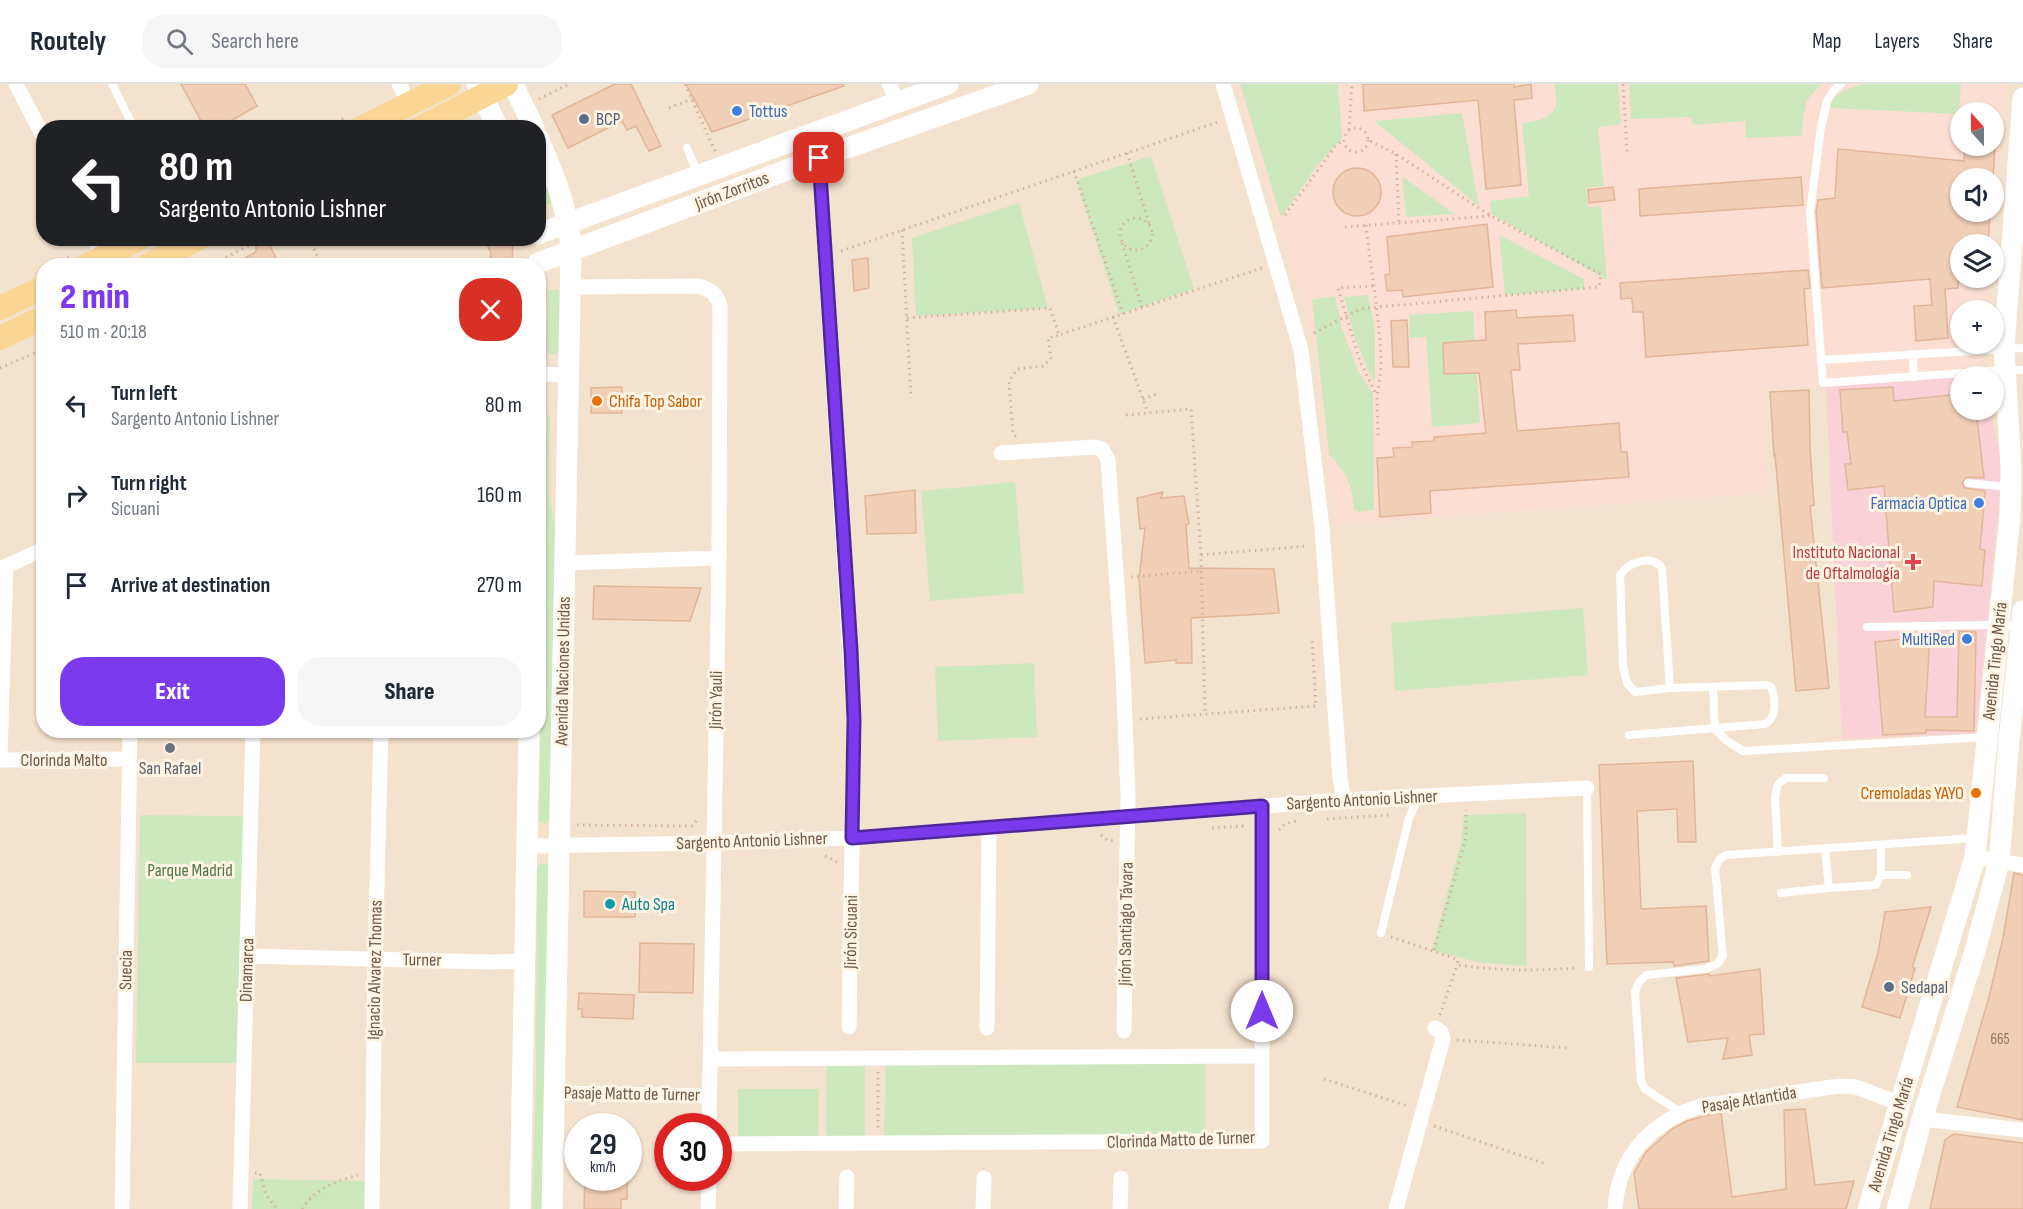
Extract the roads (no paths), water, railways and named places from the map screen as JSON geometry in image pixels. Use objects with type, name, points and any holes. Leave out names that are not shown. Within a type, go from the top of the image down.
[{"type":"main road","points":[[373,120],[413,92],[449,84]]},
{"type":"main road","points":[[433,120],[480,90],[506,84]]},
{"type":"main road","points":[[513,84],[530,120]]},
{"type":"main road","name":"Jirón Zorritos","points":[[546,233],[722,167],[893,93],[948,84]]},
{"type":"main road","name":"Jirón Zorritos","points":[[546,261],[819,158],[1028,84]]},
{"type":"main road","points":[[480,90],[494,120]]},
{"type":"main road","name":"Avenida Tingo María","points":[[1868,1209],[1976,848],[2010,516],[2017,487],[2013,348],[2023,98]]},
{"type":"main road","name":"Avenida Naciones Unidas","points":[[546,156],[556,178],[569,223],[571,250],[552,1209]]},
{"type":"main road","points":[[94,254],[117,246]]},
{"type":"main road","points":[[161,258],[184,246]]},
{"type":"main road","points":[[0,308],[36,291]]},
{"type":"main road","points":[[0,338],[36,321]]},
{"type":"main road","name":"Avenida Tingo María","points":[[1898,1209],[1922,1119],[1974,954],[1999,862],[2022,619]]},
{"type":"main road","name":"Avenida Naciones Unidas","points":[[520,1209],[529,738]]},
{"type":"main road","points":[[1948,945],[1974,954]]},
{"type":"street","points":[[16,84],[36,123]]},
{"type":"street","points":[[1223,84],[1300,350],[1321,520],[1340,778],[1344,800]]},
{"type":"street","name":"Jirón Sicuani","points":[[819,158],[854,720],[849,1027]]},
{"type":"street","name":"Jirón Yauli","points":[[570,287],[698,286],[717,295],[722,319],[709,1113]]},
{"type":"street","points":[[546,374],[568,375]]},
{"type":"street","name":"Jirón Santiago Távara","points":[[1001,453],[1095,447],[1102,449],[1108,460],[1123,670],[1128,818],[1124,1030]]},
{"type":"street","points":[[0,754],[3,568],[36,553]]},
{"type":"street","points":[[565,563],[719,558]]},
{"type":"street","name":"Suecia","points":[[122,1209],[130,738]]},
{"type":"street","name":"Dinamarca","points":[[240,1209],[253,738]]},
{"type":"street","name":"Ignacio Alvarez Thomas","points":[[372,1209],[381,738]]},
{"type":"street","name":"Clorinda Malto","points":[[0,760],[129,759]]},
{"type":"street","name":"Sargento Antonio Lishner","points":[[526,846],[852,838],[1344,800],[1587,788]]},
{"type":"street","name":"Clorinda Matto de Turner","points":[[732,1144],[1262,1141],[1262,806]]},
{"type":"street","points":[[987,1028],[989,828]]},
{"type":"street","points":[[1976,848],[1999,862],[2023,865]]},
{"type":"street","name":"Turner","points":[[247,956],[524,961]]},
{"type":"street","points":[[1396,1209],[1421,1116],[1439,1033]]},
{"type":"street","points":[[710,1059],[1262,1056]]},
{"type":"street","name":"Pasaje Atlantida","points":[[1615,1209],[1616,1190],[1624,1166],[1655,1129],[1680,1112],[1701,1106],[1839,1086],[1856,1087],[1901,1104]]},
{"type":"street","name":"Pasaje Matto de Turner","points":[[555,1093],[710,1096]]},
{"type":"street","points":[[1922,1119],[2023,1130]]},
{"type":"street","points":[[846,1209],[847,1177]]},
{"type":"street","points":[[983,1209],[984,1178]]},
{"type":"street","points":[[1120,1209],[1121,1178]]},
{"type":"street","points":[[708,1209],[709,1191]]},
{"type":"lane","points":[[112,84],[130,120]]},
{"type":"lane","points":[[1841,84],[1827,101],[1821,127],[1810,213],[1823,383],[2013,370]]},
{"type":"lane","points":[[687,148],[699,175]]},
{"type":"lane","points":[[1821,360],[2013,348]]},
{"type":"lane","points":[[1913,354],[1914,376]]},
{"type":"lane","points":[[1968,483],[2017,487]]},
{"type":"lane","points":[[1629,735],[1765,724],[1774,716],[1773,693],[1771,687],[1766,685],[1670,688],[1635,692],[1627,683],[1625,674],[1620,575],[1632,564],[1644,561],[1655,562],[1662,568],[1670,688]]},
{"type":"lane","points":[[1867,627],[1999,625],[2022,619]]},
{"type":"lane","points":[[1713,687],[1715,729],[1727,741],[1743,751],[1987,736],[2009,740]]},
{"type":"lane","points":[[1778,852],[1775,797],[1778,784],[1786,778],[1824,778]]},
{"type":"lane","points":[[1587,788],[1590,967]]},
{"type":"lane","points":[[1381,933],[1409,818],[1419,796]]},
{"type":"lane","points":[[1781,893],[1876,885],[1881,875],[1881,844]]},
{"type":"lane","points":[[1680,1112],[1645,1089],[1641,1081],[1635,992],[1639,982],[1646,975],[1705,969],[1717,964],[1723,956],[1715,868],[1719,861],[1726,855],[1881,844],[1976,848]]},
{"type":"lane","points":[[1825,849],[1829,888]]},
{"type":"lane","points":[[1881,875],[1907,875]]},
{"type":"place","name":"Tottus","points":[[737,111]]},
{"type":"place","name":"BCP","points":[[584,119]]},
{"type":"place","name":"Chifa Top Sabor","points":[[597,401]]},
{"type":"place","name":"Farmacia Optica","points":[[1979,503]]},
{"type":"place","name":"Instituto Nacional de Oftalmología","points":[[1913,562]]},
{"type":"place","name":"MultiRed","points":[[1967,639]]},
{"type":"place","name":"San Rafael","points":[[170,748]]},
{"type":"place","name":"Cremoladas YAYO","points":[[1976,793]]},
{"type":"place","name":"Auto Spa","points":[[610,904]]},
{"type":"place","name":"Sedapal","points":[[1889,987]]},
{"type":"park label","name":"Parque Madrid","points":[[190,870]]}]
